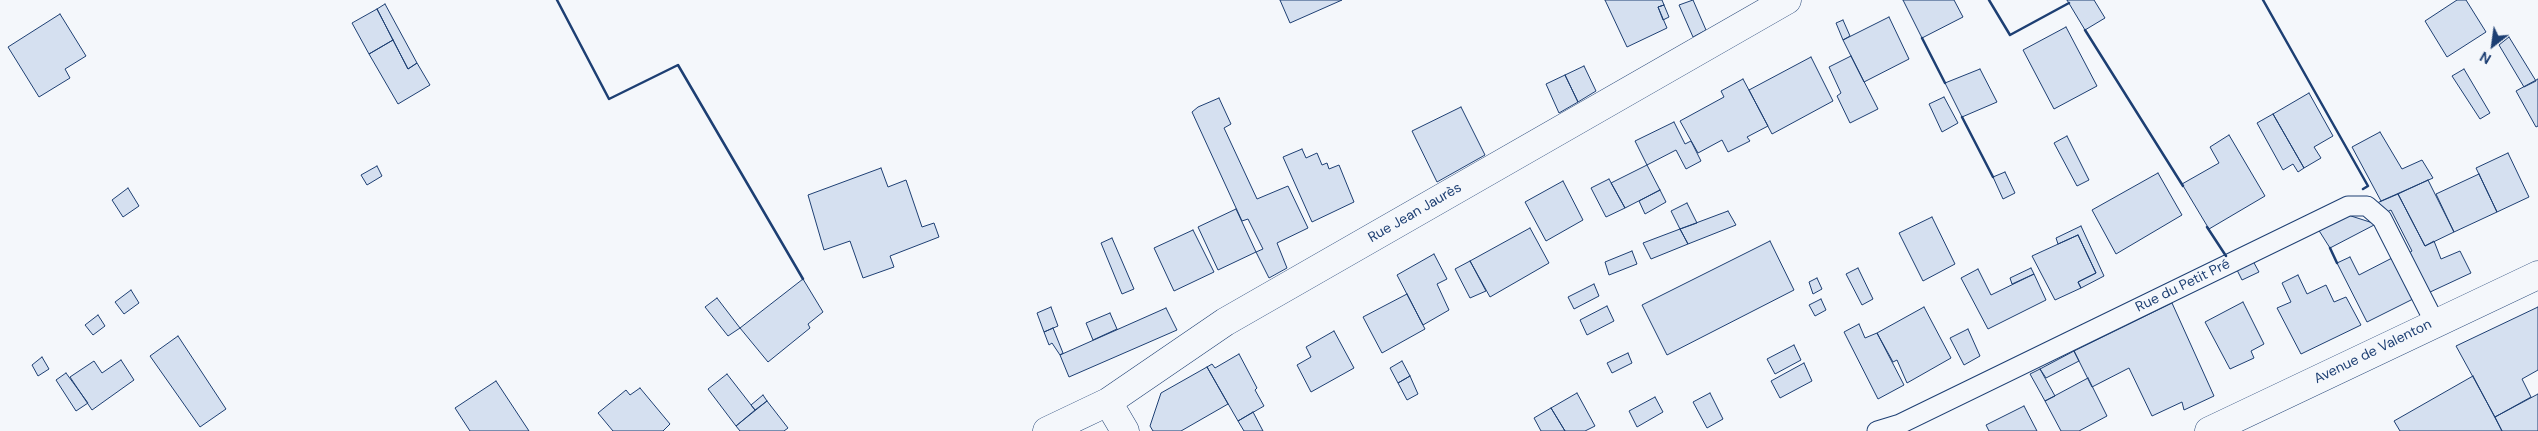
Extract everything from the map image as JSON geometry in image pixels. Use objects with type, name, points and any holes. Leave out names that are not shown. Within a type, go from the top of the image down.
[{"type":"street","name":"Rue Jean Jaurès","points":[[1047,431],[1108,402],[1225,322],[1787,0]]},
{"type":"street","name":"Avenue de Valenton","points":[[2208,431],[2538,275]]},
{"type":"street","points":[[1108,402],[1125,431]]},
{"type":"lane","name":"Rue du Petit Pré","points":[[1877,431],[1900,424],[2348,206],[2367,206],[2382,219],[2435,323]]},
{"type":"building","points":[[1280,0],[1342,0],[1290,23]]},
{"type":"building","points":[[1605,0],[1662,0],[1664,5],[1658,7],[1667,28],[1627,47]]},
{"type":"building","points":[[1693,0],[1706,30],[1693,37],[1679,5]]},
{"type":"building","points":[[1903,0],[1954,0],[1963,17],[1922,38]]},
{"type":"building","points":[[2067,0],[2094,0],[2105,18],[2085,30]]},
{"type":"building","points":[[2457,0],[2466,0],[2486,32],[2447,57],[2425,21]]},
{"type":"building","points":[[385,4],[417,63],[408,69],[377,9]]},
{"type":"building","points":[[1664,5],[1669,17],[1663,20],[1658,7]]},
{"type":"building","points":[[377,9],[393,40],[369,54],[352,23]]},
{"type":"building","points":[[60,14],[86,56],[65,69],[70,78],[39,97],[8,47]]},
{"type":"building","points":[[1889,17],[1909,59],[1864,82],[1843,40]]},
{"type":"building","points":[[1843,20],[1850,36],[1843,40],[1836,23]]},
{"type":"building","points":[[2066,27],[2097,86],[2054,109],[2023,50]]},
{"type":"building","points":[[2509,37],[2536,81],[2524,87],[2499,45]]},
{"type":"building","points":[[393,40],[408,69],[417,63],[430,85],[398,104],[369,54]]},
{"type":"building","points":[[1851,56],[1878,109],[1850,123],[1837,96],[1841,93],[1829,67]]},
{"type":"building","points":[[1811,57],[1833,101],[1772,134],[1749,90]]},
{"type":"building","points":[[1584,66],[1596,91],[1578,102],[1565,75]]},
{"type":"building","points":[[1980,69],[1997,102],[1962,117],[1945,83]]},
{"type":"building","points":[[2464,69],[2490,113],[2480,119],[2452,76]]},
{"type":"building","points":[[1565,75],[1578,102],[1559,113],[1546,84]]},
{"type":"building","points":[[1743,79],[1768,126],[1747,137],[1750,141],[1728,152],[1722,140],[1698,153],[1680,121],[1724,97],[1721,91]]},
{"type":"building","points":[[2538,79],[2538,126],[2536,127],[2516,91]]},
{"type":"building","points":[[2309,93],[2333,136],[2314,147],[2321,158],[2304,168],[2273,114]]},
{"type":"building","points":[[1944,97],[1958,123],[1942,132],[1929,104]]},
{"type":"building","points":[[1219,98],[1231,124],[1224,128],[1257,199],[1288,186],[1308,228],[1277,243],[1287,268],[1269,278],[1256,252],[1263,249],[1248,219],[1242,221],[1192,112],[1198,107]]},
{"type":"building","points":[[1461,107],[1485,155],[1437,182],[1412,131]]},
{"type":"building","points":[[2273,114],[2304,168],[2298,172],[2293,164],[2283,170],[2257,123]]},
{"type":"building","points":[[1674,122],[1685,144],[1691,141],[1701,161],[1686,169],[1676,150],[1647,165],[1635,141]]},
{"type":"building","points":[[2380,132],[2402,169],[2422,160],[2433,178],[2381,201],[2352,147]]},
{"type":"building","points":[[2229,135],[2265,196],[2209,229],[2182,184],[2219,163],[2210,147]]},
{"type":"building","points":[[2067,136],[2089,180],[2077,186],[2054,143]]},
{"type":"building","points":[[1302,149],[1306,158],[1317,153],[1322,165],[1327,163],[1329,169],[1339,165],[1354,202],[1312,222],[1283,157]]},
{"type":"building","points":[[2508,153],[2529,197],[2497,212],[2476,168]]},
{"type":"building","points":[[1647,165],[1660,190],[1625,208],[1611,183]]},
{"type":"building","points":[[377,166],[382,176],[367,185],[361,175]]},
{"type":"building","points":[[881,168],[888,187],[906,180],[922,227],[934,223],[939,237],[890,256],[894,267],[863,278],[850,241],[824,250],[808,195]]},
{"type":"building","points":[[2005,172],[2015,193],[2003,199],[1993,177]]},
{"type":"building","points":[[2158,173],[2182,215],[2116,254],[2092,210]]},
{"type":"building","points":[[2479,174],[2497,212],[2454,232],[2436,194]]},
{"type":"building","points":[[1609,179],[1625,208],[1606,217],[1591,188]]},
{"type":"building","points":[[2428,180],[2454,232],[2425,246],[2398,194]]},
{"type":"building","points":[[1563,181],[1583,220],[1546,241],[1525,202]]},
{"type":"building","points":[[128,188],[139,206],[123,217],[112,200]]},
{"type":"building","points":[[1660,190],[1666,202],[1645,214],[1639,201]]},
{"type":"building","points":[[2398,194],[2425,246],[2434,241],[2441,259],[2460,251],[2471,273],[2428,293],[2406,255],[2412,251],[2391,210],[2383,214],[2377,203]]},
{"type":"building","points":[[1687,203],[1697,223],[1680,229],[1671,211]]},
{"type":"building","points":[[1236,209],[1256,252],[1218,270],[1198,227]]},
{"type":"building","points":[[1728,211],[1736,225],[1688,244],[1680,229]]},
{"type":"building","points":[[2348,215],[2376,224],[2330,248],[2318,229]]},
{"type":"building","points":[[1932,217],[1955,264],[1923,281],[1899,233]]},
{"type":"building","points":[[2081,226],[2104,276],[2081,288],[2078,282],[2096,273],[2078,235],[2058,244],[2056,238]]},
{"type":"building","points":[[1530,228],[1549,263],[1490,297],[1470,261]]},
{"type":"building","points":[[1680,229],[1688,244],[1651,259],[1643,243]]},
{"type":"building","points":[[1193,230],[1214,272],[1174,291],[1154,248]]},
{"type":"building","points":[[2078,235],[2096,273],[2078,282],[2081,288],[2055,300],[2032,256]]},
{"type":"building","points":[[1112,238],[1134,289],[1122,294],[1101,243]]},
{"type":"building","points":[[1770,241],[1794,290],[1667,355],[1642,305]]},
{"type":"building","points":[[1632,251],[1637,264],[1609,275],[1605,262]]},
{"type":"building","points":[[1434,254],[1447,279],[1437,284],[1449,310],[1423,325],[1397,275]]},
{"type":"building","points":[[2350,257],[2359,275],[2394,257],[2415,298],[2367,322],[2337,263]]},
{"type":"building","points":[[1470,261],[1486,291],[1470,298],[1455,269]]},
{"type":"building","points":[[2253,261],[2259,272],[2242,280],[2237,270]]},
{"type":"building","points":[[1858,268],[1873,299],[1862,305],[1846,274]]},
{"type":"building","points":[[2031,268],[2034,274],[2012,284],[2010,278]]},
{"type":"building","points":[[1978,269],[1991,295],[2034,274],[2046,300],[1988,329],[1961,278]]},
{"type":"building","points":[[2298,275],[2307,294],[2326,285],[2334,302],[2346,297],[2361,325],[2301,354],[2277,308],[2291,302],[2282,283]]},
{"type":"building","points":[[1817,278],[1822,289],[1813,294],[1809,282]]},
{"type":"building","points":[[803,279],[823,312],[808,324],[810,328],[768,362],[740,328]]},
{"type":"building","points":[[1594,284],[1599,296],[1574,309],[1568,297]]},
{"type":"building","points":[[131,290],[139,303],[124,314],[115,302]]},
{"type":"building","points":[[1407,294],[1425,329],[1382,353],[1363,317]]},
{"type":"building","points":[[717,298],[740,328],[728,336],[705,307]]},
{"type":"building","points":[[1821,299],[1826,310],[1815,316],[1809,305]]},
{"type":"building","points":[[2243,302],[2264,344],[2251,351],[2254,358],[2230,369],[2205,322]]},
{"type":"building","points":[[2172,303],[2214,396],[2184,410],[2182,402],[2152,416],[2129,368],[2092,387],[2074,351]]},
{"type":"building","points":[[1607,306],[1614,321],[1587,335],[1580,320]]},
{"type":"building","points":[[1051,307],[1058,326],[1044,332],[1037,313]]},
{"type":"building","points":[[1924,307],[1951,358],[1907,383],[1897,360],[1893,362],[1877,333]]},
{"type":"building","points":[[2538,307],[2538,370],[2522,379],[2531,397],[2495,417],[2456,346]]},
{"type":"building","points":[[1166,308],[1177,330],[1069,377],[1060,355]]},
{"type":"building","points":[[1110,313],[1117,329],[1093,340],[1086,323]]},
{"type":"building","points":[[98,315],[105,326],[93,335],[85,325]]},
{"type":"building","points":[[1859,324],[1865,338],[1877,333],[1904,385],[1878,399],[1844,332]]},
{"type":"building","points":[[1053,328],[1063,353],[1060,355],[1052,343],[1049,345],[1044,332]]},
{"type":"building","points":[[1968,329],[1980,356],[1964,365],[1950,338]]},
{"type":"building","points":[[1334,331],[1354,368],[1311,392],[1297,365],[1311,357],[1306,347]]},
{"type":"building","points":[[178,336],[226,409],[200,427],[150,356]]},
{"type":"building","points":[[1794,345],[1801,360],[1775,374],[1767,359]]},
{"type":"building","points":[[2074,351],[2079,361],[2046,378],[2040,369]]},
{"type":"building","points":[[1628,353],[1632,363],[1612,373],[1607,363]]},
{"type":"building","points":[[1239,354],[1264,406],[1238,421],[1207,367],[1212,364],[1215,368]]},
{"type":"building","points":[[42,357],[49,369],[38,376],[32,365]]},
{"type":"building","points":[[121,360],[134,380],[92,410],[70,377],[94,361],[102,373]]},
{"type":"building","points":[[1402,361],[1410,376],[1398,383],[1390,368]]},
{"type":"building","points":[[1804,363],[1812,381],[1780,398],[1771,381]]},
{"type":"building","points":[[1207,367],[1228,404],[1181,431],[1153,431],[1150,426],[1161,393]]},
{"type":"building","points":[[2040,369],[2055,396],[2045,401],[2030,374]]},
{"type":"building","points":[[66,373],[88,403],[76,411],[56,380]]},
{"type":"building","points":[[727,374],[755,410],[736,426],[708,389]]},
{"type":"building","points":[[1410,376],[1418,394],[1407,400],[1398,383]]},
{"type":"building","points":[[2473,376],[2502,431],[2400,431],[2394,421]]},
{"type":"building","points":[[2088,378],[2107,416],[2079,431],[2061,431],[2045,401]]},
{"type":"building","points":[[496,381],[529,431],[470,431],[455,408]]},
{"type":"building","points":[[640,388],[670,424],[663,431],[613,431],[598,413],[626,390],[630,395]]},
{"type":"building","points":[[1577,393],[1595,426],[1585,431],[1565,431],[1551,408]]},
{"type":"building","points":[[1710,393],[1723,419],[1707,428],[1693,402]]},
{"type":"building","points":[[2538,394],[2538,431],[2502,431],[2495,417]]},
{"type":"building","points":[[763,395],[767,401],[755,410],[751,405]]},
{"type":"building","points":[[1655,397],[1663,412],[1637,427],[1629,411]]},
{"type":"building","points":[[767,401],[788,428],[784,431],[740,431],[736,426]]},
{"type":"building","points":[[2024,406],[2037,431],[1989,431],[1986,425]]},
{"type":"building","points":[[1551,408],[1565,431],[1541,431],[1534,418]]},
{"type":"building","points":[[1253,412],[1263,431],[1244,431],[1238,421]]},
{"type":"wall","points":[[557,0],[609,99],[678,65],[803,279]]},
{"type":"wall","points":[[1989,0],[2010,35],[2069,3]]},
{"type":"wall","points":[[2263,0],[2368,186],[2363,189]]},
{"type":"wall","points":[[2085,30],[2183,186]]},
{"type":"wall","points":[[1922,38],[1945,83]]},
{"type":"wall","points":[[1962,117],[1993,177]]},
{"type":"wall","points":[[2207,227],[2226,256]]},
{"type":"wall","points":[[2330,248],[2337,263]]}]
